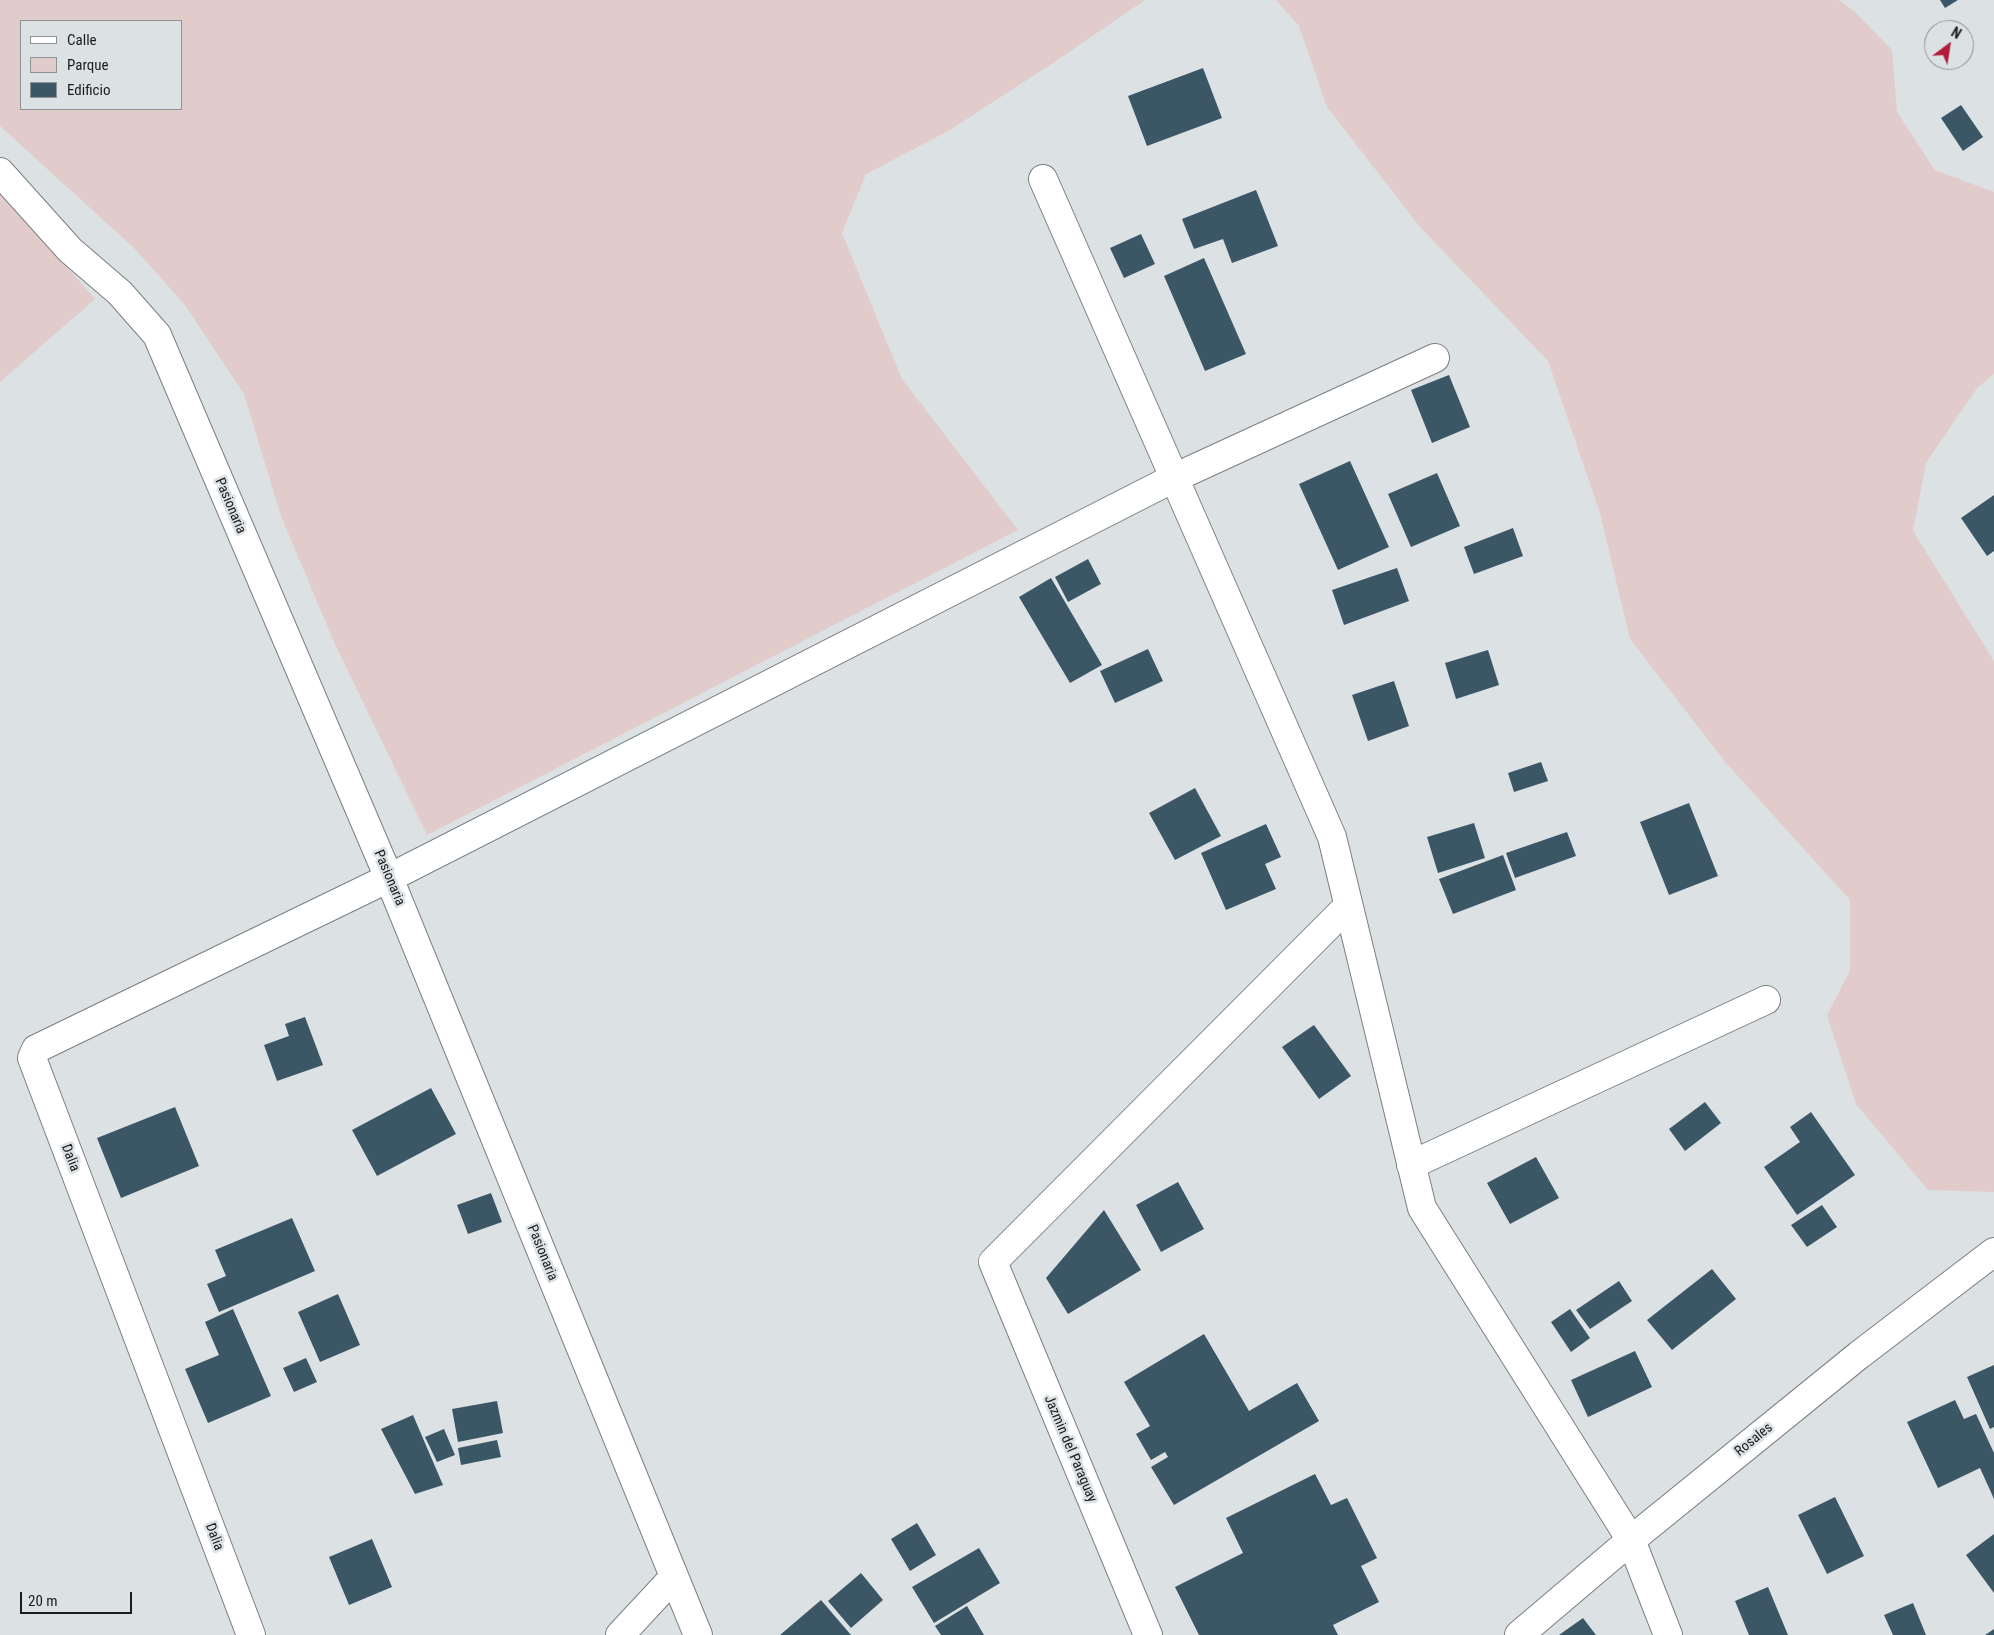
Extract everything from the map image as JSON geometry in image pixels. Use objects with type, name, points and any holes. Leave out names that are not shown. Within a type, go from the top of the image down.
[{"type":"street","name":"Pasionaria","points":[[0,172],[70,250],[120,293],[157,335],[390,878],[673,1578],[698,1635]]},
{"type":"street","points":[[1043,179],[1332,837],[1422,1208],[1631,1540],[1668,1635]]},
{"type":"street","name":"Dalia","points":[[251,1635],[32,1058],[36,1049],[390,878],[1174,478],[1435,358]]},
{"type":"street","name":"Jazmin del Paraguay","points":[[1148,1635],[993,1262],[1348,906]]},
{"type":"street","points":[[1411,1165],[1766,1000]]},
{"type":"street","name":"Rosales","points":[[1519,1635],[1631,1540],[1859,1354],[1991,1260]]},
{"type":"street","points":[[620,1635],[673,1578]]},
{"type":"green space","points":[[0,0],[1145,0],[950,130],[866,174],[842,233],[902,379],[1018,530],[427,835],[334,642],[281,516],[244,394],[185,305],[134,248],[0,126]]},
{"type":"green space","points":[[1276,0],[1839,0],[1855,12],[1892,50],[1897,112],[1935,170],[1994,192],[1994,374],[1977,388],[1926,463],[1913,531],[1994,661],[1994,1192],[1928,1190],[1856,1104],[1827,1015],[1850,970],[1850,900],[1726,763],[1630,639],[1600,513],[1548,361],[1420,227],[1327,107],[1299,26]]},
{"type":"green space","points":[[0,190],[95,299],[0,382]]},
{"type":"building","points":[[1940,0],[1958,0],[1945,8]]},
{"type":"building","points":[[1203,68],[1222,118],[1147,146],[1128,96]]},
{"type":"building","points":[[1961,105],[1983,137],[1963,151],[1941,118]]},
{"type":"building","points":[[1256,190],[1278,246],[1232,263],[1223,239],[1194,249],[1182,219]]},
{"type":"building","points":[[1141,234],[1155,264],[1124,278],[1110,248]]},
{"type":"building","points":[[1204,258],[1246,354],[1205,371],[1164,276]]},
{"type":"building","points":[[1449,375],[1470,427],[1432,443],[1411,390]]},
{"type":"building","points":[[1350,461],[1389,547],[1338,570],[1299,484]]},
{"type":"building","points":[[1437,473],[1460,526],[1411,547],[1388,494]]},
{"type":"building","points":[[1994,495],[1994,551],[1987,556],[1961,518]]},
{"type":"building","points":[[1513,528],[1523,556],[1474,574],[1464,547]]},
{"type":"building","points":[[1088,559],[1101,584],[1068,602],[1055,577]]},
{"type":"building","points":[[1397,568],[1409,601],[1344,625],[1332,590]]},
{"type":"building","points":[[1051,578],[1102,665],[1070,683],[1019,597]]},
{"type":"building","points":[[1148,649],[1163,681],[1115,703],[1100,671]]},
{"type":"building","points":[[1488,650],[1499,685],[1456,699],[1445,663]]},
{"type":"building","points":[[1394,681],[1409,726],[1368,741],[1352,695]]},
{"type":"building","points":[[1541,762],[1548,781],[1514,792],[1508,773]]},
{"type":"building","points":[[1195,788],[1221,836],[1175,860],[1149,813]]},
{"type":"building","points":[[1689,803],[1718,876],[1669,895],[1640,822]]},
{"type":"building","points":[[1474,823],[1485,858],[1438,873],[1427,837]]},
{"type":"building","points":[[1266,824],[1281,857],[1265,864],[1276,889],[1226,910],[1201,853]]},
{"type":"building","points":[[1567,832],[1576,856],[1515,878],[1506,853]]},
{"type":"building","points":[[1503,855],[1516,890],[1453,914],[1439,879]]},
{"type":"building","points":[[305,1017],[323,1065],[277,1081],[264,1045],[289,1036],[285,1024]]},
{"type":"building","points":[[1314,1025],[1351,1076],[1319,1099],[1282,1047]]},
{"type":"building","points":[[431,1088],[456,1134],[377,1176],[352,1130]]},
{"type":"building","points":[[1705,1102],[1721,1123],[1685,1151],[1669,1129]]},
{"type":"building","points":[[175,1107],[199,1166],[121,1198],[97,1138]]},
{"type":"building","points":[[1811,1112],[1855,1175],[1797,1215],[1764,1167],[1800,1142],[1790,1127]]},
{"type":"building","points":[[1536,1157],[1559,1198],[1510,1224],[1487,1183]]},
{"type":"building","points":[[1178,1182],[1204,1229],[1161,1252],[1136,1205]]},
{"type":"building","points":[[491,1193],[502,1222],[468,1234],[457,1205]]},
{"type":"building","points":[[1822,1205],[1837,1227],[1807,1247],[1791,1225]]},
{"type":"building","points":[[1104,1210],[1141,1270],[1068,1314],[1046,1278]]},
{"type":"building","points":[[292,1218],[315,1271],[219,1312],[207,1284],[226,1276],[215,1250]]},
{"type":"building","points":[[1712,1269],[1736,1299],[1672,1350],[1647,1320]]},
{"type":"building","points":[[1619,1281],[1632,1301],[1590,1329],[1576,1310]]},
{"type":"building","points":[[338,1294],[360,1345],[320,1362],[298,1312]]},
{"type":"building","points":[[233,1309],[271,1396],[208,1423],[185,1369],[219,1355],[205,1322]]},
{"type":"building","points":[[1570,1309],[1590,1338],[1571,1352],[1551,1322]]},
{"type":"building","points":[[1204,1334],[1249,1411],[1297,1383],[1319,1421],[1174,1505],[1151,1467],[1168,1457],[1165,1452],[1151,1460],[1136,1434],[1150,1426],[1124,1382]]},
{"type":"building","points":[[1635,1351],[1652,1387],[1588,1417],[1571,1380]]},
{"type":"building","points":[[306,1358],[317,1382],[294,1392],[283,1368]]},
{"type":"building","points":[[1994,1365],[1994,1427],[1990,1429],[1967,1377]]},
{"type":"building","points":[[1955,1400],[1964,1419],[1976,1414],[1994,1453],[1994,1499],[1980,1468],[1938,1488],[1907,1422]]},
{"type":"building","points":[[497,1401],[503,1433],[458,1442],[452,1409]]},
{"type":"building","points":[[413,1415],[443,1485],[415,1494],[381,1429]]},
{"type":"building","points":[[444,1429],[455,1455],[437,1462],[425,1437]]},
{"type":"building","points":[[497,1440],[501,1457],[461,1465],[458,1448]]},
{"type":"building","points":[[1315,1474],[1331,1505],[1347,1498],[1377,1558],[1361,1566],[1379,1602],[1333,1625],[1338,1635],[1199,1635],[1175,1587],[1243,1553],[1226,1518]]},
{"type":"building","points":[[1835,1497],[1864,1556],[1827,1574],[1798,1515]]},
{"type":"building","points":[[917,1523],[936,1555],[910,1571],[891,1539]]},
{"type":"building","points":[[1994,1534],[1994,1593],[1966,1555]]},
{"type":"building","points":[[372,1539],[392,1587],[349,1605],[329,1557]]},
{"type":"building","points":[[979,1548],[1000,1583],[934,1623],[912,1587]]},
{"type":"building","points":[[861,1573],[883,1600],[851,1628],[828,1601]]},
{"type":"building","points":[[1768,1587],[1788,1635],[1749,1635],[1735,1601]]},
{"type":"building","points":[[821,1600],[851,1635],[780,1635]]},
{"type":"building","points":[[1913,1603],[1926,1635],[1893,1635],[1884,1615]]},
{"type":"building","points":[[967,1606],[984,1635],[941,1635],[935,1626]]},
{"type":"building","points":[[1583,1618],[1596,1635],[1559,1635]]},
{"type":"building","points":[[1994,1629],[1994,1635],[1985,1635]]}]
